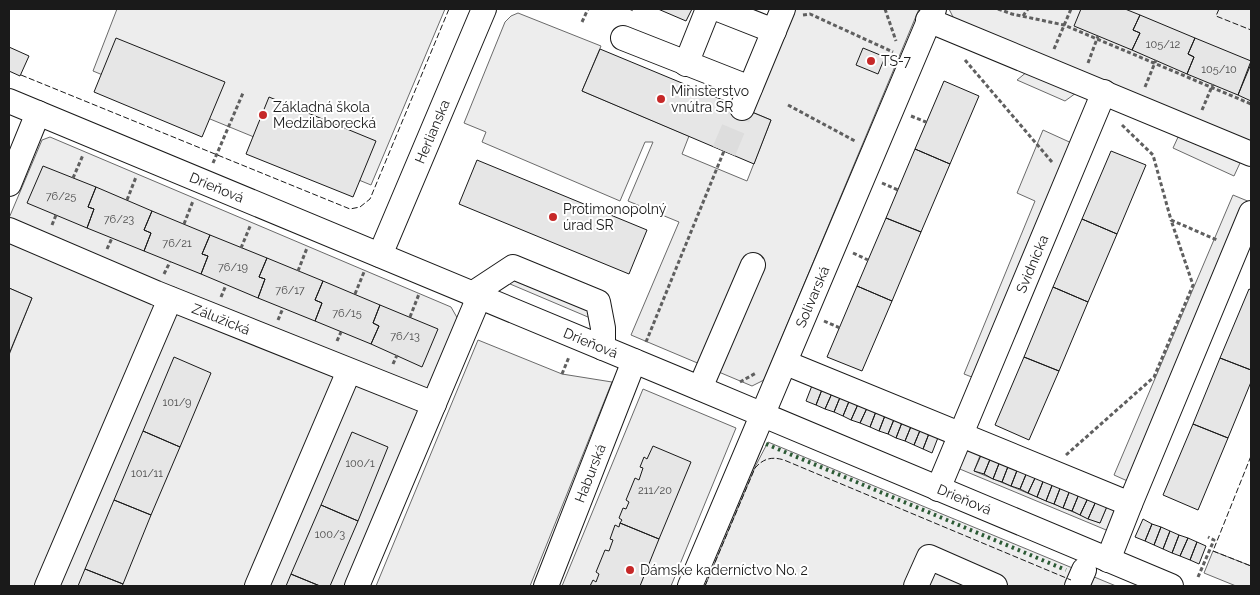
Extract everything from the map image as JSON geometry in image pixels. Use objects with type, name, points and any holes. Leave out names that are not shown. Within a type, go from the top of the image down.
[{"type":"street","name":"Herlianska","points":[[373,262],[484,9]]},
{"type":"street","points":[[686,64],[708,9]]},
{"type":"street","points":[[623,38],[686,64],[746,98],[779,19],[718,9]]},
{"type":"street","points":[[931,14],[1047,69],[1080,82],[1102,98],[1137,106],[1251,154]]},
{"type":"street","name":"Solivarská","points":[[690,586],[786,363],[931,14]]},
{"type":"street","name":"Svidnícka","points":[[938,489],[1102,98]]},
{"type":"street","name":"Drieňová","points":[[9,101],[373,262],[476,295],[603,348],[640,353],[700,388],[1171,586]]},
{"type":"street","points":[[9,184],[38,113]]},
{"type":"street","points":[[1108,560],[1251,213]]},
{"type":"street","name":"Zálužická","points":[[9,230],[170,298],[434,404]]},
{"type":"street","points":[[700,388],[753,265]]},
{"type":"street","points":[[357,586],[434,404],[476,295],[513,267],[598,302],[603,328],[603,348]]},
{"type":"street","points":[[47,586],[170,298]]},
{"type":"street","name":"Haburská","points":[[546,586],[640,353]]},
{"type":"street","points":[[786,363],[1130,504]]},
{"type":"street","points":[[258,586],[349,371]]},
{"type":"street","points":[[916,586],[929,557],[995,586]]},
{"type":"path","points":[[582,22],[588,9]]},
{"type":"path","points":[[885,9],[898,46]]},
{"type":"path","points":[[998,9],[1012,14],[1064,25],[1251,104]]},
{"type":"path","points":[[1023,16],[1028,9]]},
{"type":"path","points":[[1047,69],[1071,9]]},
{"type":"path","points":[[779,19],[810,14],[901,56]]},
{"type":"path","points":[[1080,82],[1098,38]]},
{"type":"path","points":[[958,53],[1046,156],[1068,178]]},
{"type":"path","points":[[1137,106],[1155,62]]},
{"type":"path","points":[[1194,129],[1212,86]]},
{"type":"path","points":[[212,166],[243,92]]},
{"type":"path","points":[[1048,470],[1154,377],[1193,285],[1170,220],[1153,155],[1102,98]]},
{"type":"path","points":[[788,105],[856,142]]},
{"type":"path","points":[[640,353],[724,151]]},
{"type":"path","points":[[73,178],[85,152]]},
{"type":"path","points":[[127,200],[138,174]]},
{"type":"path","points":[[184,224],[195,198]]},
{"type":"path","points":[[1170,220],[1237,248]]},
{"type":"path","points":[[241,248],[252,222],[260,225]]},
{"type":"path","points":[[298,271],[308,245]]},
{"type":"path","points":[[355,294],[373,262]]},
{"type":"path","points":[[410,317],[420,292]]},
{"type":"path","points":[[562,374],[570,354]]},
{"type":"path","points":[[1198,577],[1214,540],[1208,537]]},
{"type":"shaded area","name":"Základná škola Medzilaborecká","points":[[117,9],[445,9],[371,185],[93,71]]},
{"type":"shaded area","points":[[795,9],[919,9],[764,380],[752,386],[631,335],[679,222],[628,201],[653,142],[645,142],[620,201],[482,142],[486,132],[464,123],[505,22],[511,16],[518,13],[601,46],[582,91],[689,136],[682,154],[747,181],[771,120],[752,112]]},
{"type":"shaded area","points":[[949,9],[1251,9],[1251,145],[962,25],[953,17]]},
{"type":"shaded area","points":[[1028,71],[1076,93],[1065,101],[1017,80]]},
{"type":"shaded area","points":[[1043,130],[1076,145],[977,379],[964,374],[1035,201],[1017,193]]},
{"type":"shaded area","points":[[1179,135],[1240,163],[1234,176],[1173,148]]},
{"type":"shaded area","points":[[50,137],[451,307],[459,321],[426,401],[9,225],[9,218],[42,140]]},
{"type":"shaded area","points":[[1233,195],[1250,202],[1132,483],[1114,475]]},
{"type":"shaded area","points":[[9,236],[415,405],[420,418],[349,586],[9,586],[9,355],[32,298],[9,288]]},
{"type":"shaded area","points":[[516,257],[606,294],[595,320],[503,281]]},
{"type":"shaded area","points":[[478,340],[562,374],[612,382],[530,586],[376,586]]},
{"type":"shaded area","points":[[643,389],[736,428],[671,586],[562,586]]},
{"type":"shaded area","points":[[768,442],[1116,586],[705,586],[756,465]]},
{"type":"shaded area","points":[[966,449],[981,453],[974,471],[1100,523],[1108,504],[1116,512],[1111,532],[955,467]]},
{"type":"shaded area","points":[[1213,551],[1251,566],[1251,586],[1236,586],[1204,573]]},
{"type":"building","points":[[658,9],[692,9],[686,21]]},
{"type":"building","points":[[1081,9],[1125,9],[1140,15],[1133,30],[1140,33],[1132,50],[1074,26]]},
{"type":"building","points":[[1140,15],[1195,38],[1188,54],[1194,57],[1187,74],[1132,50],[1140,33],[1133,30]]},
{"type":"building","points":[[116,38],[225,82],[202,137],[94,92]]},
{"type":"building","points":[[1195,38],[1251,61],[1238,95],[1187,74],[1194,57],[1188,54]]},
{"type":"building","points":[[9,47],[29,56],[20,76],[9,71]]},
{"type":"building","name":"TS-7","points":[[863,48],[885,57],[878,74],[856,65]]},
{"type":"building","name":"Ministerstvo vnútra SR","points":[[600,49],[771,120],[754,164],[582,91]]},
{"type":"building","points":[[1251,64],[1251,101],[1238,95]]},
{"type":"building","points":[[944,81],[979,96],[950,164],[915,149]]},
{"type":"building","points":[[269,97],[376,141],[353,197],[246,154]]},
{"type":"building","points":[[915,149],[950,164],[921,232],[886,218]]},
{"type":"building","points":[[1111,151],[1146,165],[1117,234],[1082,219]]},
{"type":"building","name":"Protimonopolný úrad SR","points":[[477,160],[647,230],[629,274],[459,204]]},
{"type":"building","points":[[43,166],[96,187],[88,207],[94,209],[87,228],[27,203]]},
{"type":"building","points":[[96,187],[152,211],[144,230],[151,233],[144,251],[87,228],[94,209],[88,207]]},
{"type":"building","points":[[152,211],[210,235],[202,254],[208,256],[201,274],[144,251],[151,233],[144,230]]},
{"type":"building","points":[[886,218],[921,232],[892,301],[857,286]]},
{"type":"building","points":[[1082,219],[1117,234],[1088,302],[1053,287]]},
{"type":"building","points":[[210,235],[267,258],[259,277],[265,279],[258,298],[201,274],[208,256],[202,254]]},
{"type":"building","points":[[267,258],[323,281],[315,300],[322,303],[315,321],[258,298],[265,279],[259,277]]},
{"type":"building","points":[[323,281],[380,305],[373,323],[379,326],[371,344],[315,321],[322,303],[315,300]]},
{"type":"building","points":[[857,286],[892,301],[862,371],[827,357]]},
{"type":"building","points":[[1053,287],[1088,302],[1059,371],[1024,357]]},
{"type":"building","points":[[9,288],[32,298],[9,354]]},
{"type":"building","points":[[1249,289],[1251,290],[1251,370],[1220,358]]},
{"type":"building","points":[[380,305],[438,329],[422,367],[371,344],[379,326],[373,323]]},
{"type":"building","points":[[174,357],[211,373],[180,447],[143,431]]},
{"type":"building","points":[[1024,357],[1059,371],[1029,440],[995,425]]},
{"type":"building","points":[[1220,358],[1251,370],[1251,382],[1228,438],[1193,424]]},
{"type":"building","points":[[813,383],[823,387],[816,405],[806,401]]},
{"type":"building","points":[[823,387],[833,391],[825,409],[816,405]]},
{"type":"building","points":[[833,391],[841,395],[834,412],[825,409]]},
{"type":"building","points":[[841,395],[850,399],[843,416],[834,412]]},
{"type":"building","points":[[850,399],[859,402],[851,420],[843,416]]},
{"type":"building","points":[[859,402],[868,406],[860,423],[851,420]]},
{"type":"building","points":[[868,406],[877,409],[870,427],[860,423]]},
{"type":"building","points":[[877,409],[886,413],[879,431],[870,427]]},
{"type":"building","points":[[886,413],[895,417],[888,434],[879,431]]},
{"type":"building","points":[[895,417],[903,420],[896,438],[888,434]]},
{"type":"building","points":[[903,420],[912,424],[905,441],[896,438]]},
{"type":"building","points":[[912,424],[921,428],[914,445],[905,441]]},
{"type":"building","points":[[1193,424],[1228,438],[1198,510],[1163,495]]},
{"type":"building","points":[[921,428],[930,431],[923,449],[914,445]]},
{"type":"building","points":[[143,431],[180,447],[151,515],[114,500]]},
{"type":"building","points":[[930,431],[939,435],[932,453],[923,449]]},
{"type":"building","points":[[352,432],[388,447],[358,521],[321,505]]},
{"type":"building","points":[[653,446],[691,462],[659,539],[620,523],[622,520],[619,518],[623,508],[626,509],[629,502],[626,500],[635,478],[639,480],[643,468],[640,467],[644,457],[647,459]]},
{"type":"building","points":[[982,453],[991,457],[984,474],[974,471]]},
{"type":"building","points":[[991,457],[1000,461],[993,479],[984,474]]},
{"type":"building","points":[[1000,461],[1009,464],[1002,482],[993,479]]},
{"type":"building","points":[[1009,464],[1018,468],[1011,486],[1002,482]]},
{"type":"building","points":[[1018,468],[1027,472],[1020,489],[1011,486]]},
{"type":"building","points":[[1027,472],[1036,476],[1028,493],[1020,489]]},
{"type":"building","points":[[1036,476],[1044,479],[1037,497],[1028,493]]},
{"type":"building","points":[[1044,479],[1053,483],[1046,501],[1037,497]]},
{"type":"building","points":[[1053,483],[1061,486],[1054,504],[1046,501]]},
{"type":"building","points":[[1061,486],[1070,490],[1063,508],[1054,504]]},
{"type":"building","points":[[1070,490],[1079,494],[1072,511],[1063,508]]},
{"type":"building","points":[[1079,494],[1088,498],[1080,515],[1072,511]]},
{"type":"building","points":[[1088,498],[1096,501],[1088,519],[1080,515]]},
{"type":"building","points":[[1097,499],[1108,504],[1100,523],[1088,519]]},
{"type":"building","points":[[114,500],[151,515],[123,584],[85,569]]},
{"type":"building","points":[[321,505],[358,521],[330,586],[320,586],[291,574]]},
{"type":"building","points":[[1143,519],[1152,524],[1145,541],[1135,537]]},
{"type":"building","points":[[620,523],[659,539],[640,586],[590,586],[593,580],[596,582],[599,574],[596,572],[605,550],[609,551],[613,540],[610,539],[615,525],[619,527]]},
{"type":"building","points":[[1152,524],[1161,527],[1154,545],[1145,541]]},
{"type":"building","points":[[1161,527],[1170,531],[1163,549],[1154,545]]},
{"type":"building","points":[[1170,531],[1179,535],[1172,553],[1163,549]]},
{"type":"building","points":[[1179,535],[1188,538],[1180,556],[1172,553]]},
{"type":"building","points":[[1188,538],[1197,542],[1190,560],[1180,556]]},
{"type":"building","points":[[1197,542],[1206,546],[1199,564],[1190,560]]},
{"type":"building","points":[[85,569],[123,584],[122,586],[78,586]]},
{"type":"building","points":[[291,574],[293,575],[320,586],[286,586]]},
{"type":"tunnel","points":[[724,151],[742,108]]},
{"type":"hedge","points":[[766,444],[1066,570]]},
{"type":"fence","points":[[21,75],[350,209],[360,207],[370,199],[449,9]]},
{"type":"fence","points":[[1219,9],[1216,16],[1251,30]]},
{"type":"fence","points":[[1251,456],[1213,551],[1251,566]]},
{"type":"fence","points":[[705,586],[755,468],[764,460],[771,458],[784,460],[1071,580]]},
{"type":"place","name":"TS-7","points":[[871,61]]},
{"type":"place","name":"Ministerstvo vnútra SR","points":[[661,99]]},
{"type":"place","name":"Základná škola Medzilaborecká","points":[[263,115]]},
{"type":"place","name":"Protimonopolný úrad SR","points":[[553,217]]},
{"type":"place","name":"Dámske kaderníctvo No. 2","points":[[630,570]]}]
